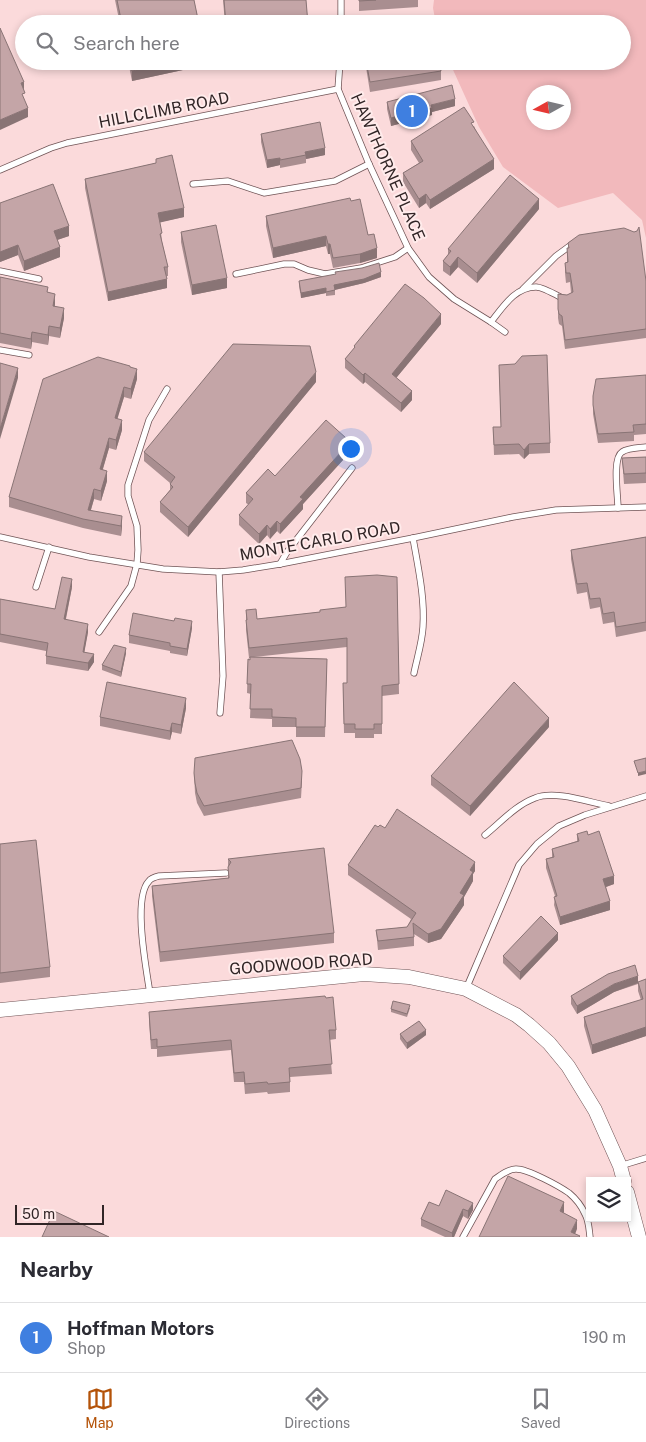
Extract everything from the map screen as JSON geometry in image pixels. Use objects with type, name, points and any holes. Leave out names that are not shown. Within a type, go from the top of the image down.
[{"type":"street","name":"GOODWOOD ROAD","points":[[0,1010],[364,974],[409,977],[466,989],[516,1015],[549,1043],[568,1066],[595,1110],[620,1166],[623,1177]]},
{"type":"street","points":[[631,1207],[639,1237]]},
{"type":"lane","points":[[341,0],[341,15]]},
{"type":"lane","points":[[338,90],[339,70]]},
{"type":"lane","name":"HAWTHORNE PLACE","points":[[338,90],[369,164],[408,248],[429,277],[454,299],[505,332]]},
{"type":"lane","name":"HILLCLIMB ROAD","points":[[0,170],[67,143],[338,90]]},
{"type":"lane","points":[[193,184],[228,181],[264,193],[335,181],[369,164]]},
{"type":"lane","points":[[492,322],[510,298],[523,289],[556,256],[577,240]]},
{"type":"lane","points":[[236,274],[284,264],[294,264],[325,274],[361,268],[395,257],[408,248]]},
{"type":"lane","points":[[0,271],[39,278]]},
{"type":"lane","points":[[523,289],[537,286],[566,300]]},
{"type":"lane","points":[[0,350],[29,355]]},
{"type":"lane","points":[[99,632],[131,586],[137,564],[138,550],[137,526],[128,496],[128,485],[149,420],[167,389]]},
{"type":"lane","points":[[618,508],[616,473],[618,456],[623,451],[646,447]]},
{"type":"lane","points":[[280,564],[287,552],[352,468]]},
{"type":"lane","name":"MONTE CARLO ROAD","points":[[0,537],[89,557],[163,569],[219,572],[280,564],[556,510],[646,507]]},
{"type":"lane","points":[[413,538],[423,611],[423,629],[414,673]]},
{"type":"lane","points":[[36,588],[49,547]]},
{"type":"lane","points":[[219,572],[223,676],[220,713]]},
{"type":"lane","points":[[485,835],[514,810],[536,798],[558,796],[611,807]]},
{"type":"lane","points":[[466,989],[519,865],[537,844],[559,826],[585,815],[646,796]]},
{"type":"lane","points":[[150,994],[141,920],[142,897],[148,882],[154,877],[159,876],[226,873]]},
{"type":"lane","points":[[620,1166],[646,1158]]},
{"type":"lane","points":[[463,1237],[495,1179],[502,1174],[516,1169],[544,1179],[569,1193],[585,1214],[590,1237]]},
{"type":"shaded area","points":[[434,0],[646,0],[646,238],[642,220],[613,193],[558,208],[503,167],[479,127],[453,70],[631,70],[631,15],[434,15],[433,8]]},
{"type":"building","points":[[117,0],[194,0],[197,15],[120,15]]},
{"type":"building","points":[[224,0],[306,0],[307,15],[225,15]]},
{"type":"building","points":[[0,28],[15,62],[15,70],[19,70],[24,82],[21,83],[25,93],[22,94],[28,108],[0,120]]},
{"type":"building","points":[[368,70],[441,71],[370,82]]},
{"type":"building","points":[[452,85],[455,99],[431,105],[432,108],[391,118],[387,102]]},
{"type":"building","points":[[464,107],[474,122],[471,123],[494,159],[430,200],[426,194],[419,199],[403,173],[423,161],[411,141]]},
{"type":"building","points":[[320,122],[325,148],[305,152],[306,155],[280,160],[280,158],[267,160],[261,134]]},
{"type":"building","points":[[172,155],[184,208],[158,213],[162,233],[160,234],[168,267],[164,267],[167,279],[108,292],[85,179],[156,163],[156,159]]},
{"type":"building","points":[[510,175],[539,199],[477,273],[458,257],[450,267],[443,261],[451,251],[448,249]]},
{"type":"building","points":[[53,184],[69,226],[54,231],[60,247],[24,261],[18,245],[0,252],[0,203]]},
{"type":"building","points":[[350,198],[351,201],[360,199],[368,235],[374,234],[377,248],[360,254],[333,258],[326,236],[273,248],[266,216]]},
{"type":"building","points":[[216,225],[227,278],[192,285],[181,232]]},
{"type":"building","points":[[639,227],[646,281],[646,329],[565,340],[562,316],[559,314],[558,309],[558,294],[567,295],[573,292],[570,273],[566,273],[565,263],[568,262],[568,243],[579,235],[624,228],[634,232]]},
{"type":"building","points":[[379,263],[381,272],[364,279],[334,285],[335,290],[326,292],[326,288],[301,293],[299,281]]},
{"type":"building","points":[[0,277],[48,287],[47,292],[55,294],[53,306],[64,308],[60,328],[49,326],[48,335],[32,332],[31,339],[0,333]]},
{"type":"building","points":[[405,284],[441,314],[392,374],[412,391],[401,403],[345,359]]},
{"type":"building","points":[[233,344],[310,346],[316,372],[188,527],[160,502],[173,487],[170,484],[175,477],[144,452]]},
{"type":"building","points":[[547,355],[550,443],[529,444],[524,450],[519,444],[494,445],[493,427],[501,427],[499,365],[515,364],[522,356]]},
{"type":"building","points":[[98,357],[137,369],[131,389],[124,387],[115,418],[122,420],[116,440],[109,438],[100,469],[107,471],[101,491],[94,489],[88,510],[122,516],[121,526],[83,519],[9,497],[43,379]]},
{"type":"building","points":[[0,363],[18,368],[0,429]]},
{"type":"building","points":[[646,375],[646,424],[633,425],[634,432],[598,434],[593,405],[596,379]]},
{"type":"building","points":[[326,420],[346,438],[339,446],[343,450],[300,497],[303,499],[280,524],[277,521],[270,529],[267,525],[259,534],[239,515],[253,499],[246,493],[268,469],[275,476]]},
{"type":"building","points":[[646,457],[646,473],[624,474],[622,458]]},
{"type":"building","points":[[646,537],[646,622],[616,627],[614,612],[603,614],[600,598],[590,599],[587,583],[577,584],[571,550]]},
{"type":"building","points":[[377,575],[397,577],[399,684],[382,686],[382,724],[374,724],[374,729],[355,729],[355,724],[344,724],[343,683],[347,683],[347,638],[249,648],[246,610],[256,609],[257,619],[346,607],[345,577]]},
{"type":"building","points":[[62,577],[72,579],[64,619],[88,624],[83,652],[94,654],[88,663],[46,656],[48,643],[0,634],[0,599],[55,609]]},
{"type":"building","points":[[133,613],[174,621],[175,618],[192,621],[187,649],[170,646],[170,643],[129,635]]},
{"type":"building","points":[[114,645],[126,648],[121,672],[102,665]]},
{"type":"building","points":[[250,657],[327,659],[325,727],[296,727],[296,718],[272,717],[272,709],[250,709],[251,684],[247,684],[248,659],[250,660]]},
{"type":"building","points":[[107,682],[186,698],[181,725],[172,723],[170,731],[100,717]]},
{"type":"building","points":[[514,682],[549,718],[470,806],[431,776]]},
{"type":"building","points":[[292,740],[300,759],[302,771],[301,788],[204,806],[197,793],[195,783],[195,758]]},
{"type":"building","points":[[646,758],[646,771],[638,773],[634,761]]},
{"type":"building","points":[[397,809],[475,862],[470,870],[473,872],[460,893],[464,895],[441,929],[428,934],[413,923],[414,937],[378,941],[376,930],[407,927],[416,913],[348,865],[375,825],[385,828]]},
{"type":"building","points":[[587,831],[588,835],[599,831],[614,876],[603,879],[610,901],[560,917],[554,897],[557,896],[546,859],[554,857],[552,849],[579,841],[577,834]]},
{"type":"building","points":[[36,840],[50,967],[0,973],[0,844]]},
{"type":"building","points":[[324,848],[334,933],[160,952],[152,886],[229,878],[228,867],[231,862],[228,859]]},
{"type":"building","points":[[541,916],[558,933],[520,972],[503,956]]},
{"type":"building","points":[[635,965],[638,976],[614,984],[577,1006],[571,996],[608,974]]},
{"type":"building","points":[[646,979],[646,1027],[592,1045],[584,1017],[643,999],[638,982]]},
{"type":"building","points":[[325,996],[326,998],[333,997],[336,1030],[329,1030],[332,1064],[289,1068],[290,1082],[245,1084],[244,1072],[234,1073],[231,1040],[157,1047],[157,1039],[151,1040],[149,1012]]},
{"type":"building","points":[[393,1001],[410,1005],[407,1014],[391,1009]]},
{"type":"building","points":[[419,1021],[426,1030],[407,1043],[400,1034]]},
{"type":"building","points":[[508,1176],[564,1202],[560,1211],[577,1220],[571,1232],[580,1236],[479,1237]]},
{"type":"building","points":[[446,1190],[473,1203],[468,1211],[463,1209],[452,1233],[421,1219],[429,1202],[439,1206]]},
{"type":"building","points":[[54,1211],[109,1237],[42,1237]]},
{"type":"place","name":"Hoffman Motors","points":[[412,111]]}]
